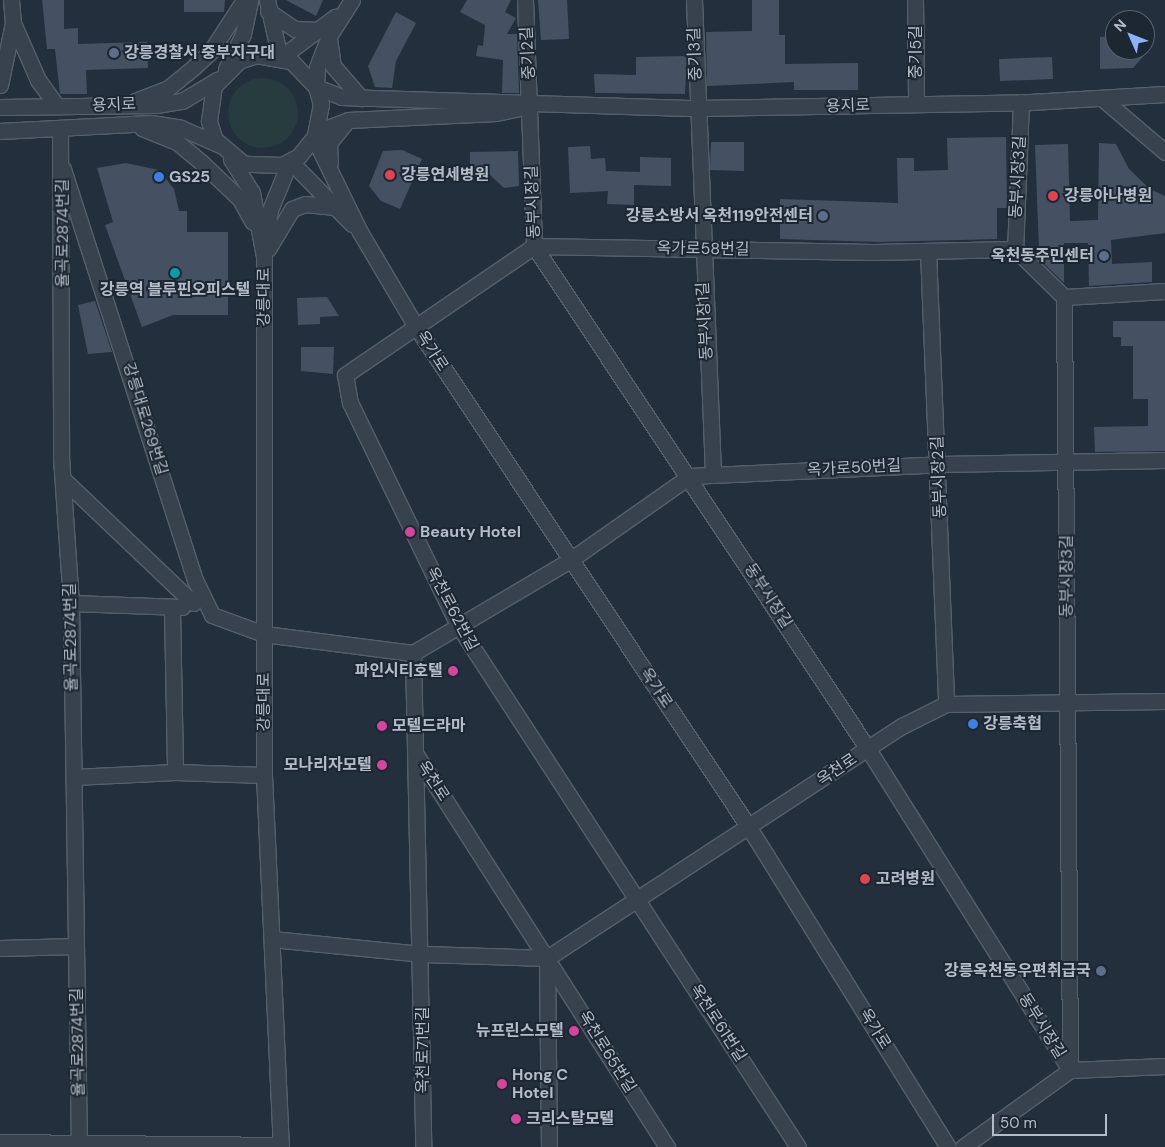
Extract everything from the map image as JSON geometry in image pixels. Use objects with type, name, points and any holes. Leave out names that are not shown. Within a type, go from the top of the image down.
[{"type":"street","points":[[0,85],[13,23],[11,0]]},
{"type":"street","points":[[129,104],[167,89],[194,67],[211,51],[244,0]]},
{"type":"street","points":[[250,0],[243,34],[208,104],[209,121],[224,150],[252,192],[264,256]]},
{"type":"street","points":[[280,58],[325,33],[352,0]]},
{"type":"street","name":"중기2길","points":[[525,0],[530,106]]},
{"type":"street","name":"중기3길","points":[[694,0],[697,108]]},
{"type":"street","name":"중기5길","points":[[915,0],[916,104]]},
{"type":"street","points":[[267,5],[280,58]]},
{"type":"street","points":[[267,5],[295,30],[325,33]]},
{"type":"street","points":[[13,23],[38,80],[57,106]]},
{"type":"street","points":[[325,33],[317,68],[316,87],[320,104],[316,134],[333,177],[360,232]]},
{"type":"street","points":[[325,33],[333,66],[361,98]]},
{"type":"street","points":[[222,75],[256,56],[280,58],[305,72],[316,87]]},
{"type":"street","name":"용지로","points":[[0,107],[182,101],[222,75]]},
{"type":"street","name":"용지로","points":[[316,87],[342,97],[498,99],[530,106],[697,108],[1104,100],[1165,94]]},
{"type":"street","points":[[1104,100],[1165,152]]},
{"type":"street","name":"동부시장3길","points":[[1015,249],[1021,102]]},
{"type":"street","name":"용지로","points":[[316,134],[348,120],[496,114],[530,106]]},
{"type":"street","name":"동부시장길","points":[[530,106],[534,246],[690,476],[868,749],[1070,1070]]},
{"type":"street","name":"동부시장1길","points":[[697,108],[713,475]]},
{"type":"street","points":[[333,177],[329,143],[348,120]]},
{"type":"street","points":[[127,124],[177,142],[240,199],[251,214],[264,256]]},
{"type":"street","name":"용지로","points":[[0,131],[127,124],[181,128],[224,150]]},
{"type":"street","name":"율곡로2874번길","points":[[60,128],[63,170],[64,481],[71,603],[79,1147]]},
{"type":"street","points":[[264,256],[270,210],[290,161],[316,134]]},
{"type":"street","points":[[224,150],[263,168],[290,161]]},
{"type":"street","points":[[290,161],[360,232]]},
{"type":"street","name":"강릉대로269번길","points":[[63,170],[195,580],[212,615]]},
{"type":"street","points":[[264,256],[292,210],[305,204],[335,207]]},
{"type":"street","name":"옥가로","points":[[360,232],[415,324],[750,829],[948,1147]]},
{"type":"street","points":[[415,324],[534,246]]},
{"type":"street","name":"옥가로58번길","points":[[534,246],[928,251],[1015,249]]},
{"type":"street","points":[[1015,249],[1064,297],[1165,290]]},
{"type":"street","name":"동부시장2길","points":[[928,251],[940,464],[946,704]]},
{"type":"street","name":"강릉대로","points":[[264,256],[264,775],[281,1146]]},
{"type":"street","name":"동부시장3길","points":[[1064,297],[1067,461],[1070,1070]]},
{"type":"street","name":"옥천로62번길","points":[[415,324],[345,375],[350,403],[458,625],[638,900]]},
{"type":"street","name":"옥가로50번길","points":[[690,476],[940,464],[1165,460]]},
{"type":"street","points":[[64,481],[193,603],[212,615],[264,634],[413,653],[570,560],[690,476]]},
{"type":"street","points":[[71,603],[172,610],[193,603]]},
{"type":"street","points":[[172,610],[175,772]]},
{"type":"street","name":"옥천로","points":[[413,653],[423,954]]},
{"type":"street","name":"옥천로","points":[[416,755],[547,958],[750,829],[868,749],[946,704],[1165,701]]},
{"type":"street","points":[[74,777],[175,772],[264,775]]},
{"type":"street","name":"옥천로61번길","points":[[638,900],[798,1147]]},
{"type":"street","points":[[272,940],[423,954],[547,958],[549,1147]]},
{"type":"street","points":[[0,948],[76,946]]},
{"type":"street","name":"옥천로71번길","points":[[423,954],[423,1147]]},
{"type":"street","name":"옥천로65번길","points":[[547,958],[666,1147]]},
{"type":"street","points":[[963,1147],[1070,1070],[1165,1066]]},
{"type":"street","points":[[0,1142],[79,1147],[281,1146]]},
{"type":"green space","points":[[263,78],[276,81],[288,88],[295,100],[298,113],[295,126],[288,138],[276,145],[263,148],[250,145],[238,138],[231,126],[228,113],[231,100],[238,88],[250,81]]},
{"type":"building","points":[[42,0],[64,0],[64,29],[78,28],[78,44],[147,42],[148,68],[86,70],[87,94],[60,94],[55,49],[47,49]]},
{"type":"building","points":[[184,0],[225,0],[224,12],[184,12]]},
{"type":"building","points":[[286,0],[323,0],[316,16]]},
{"type":"building","points":[[467,0],[511,0],[505,12],[516,18],[507,34],[517,34],[519,93],[502,93],[503,60],[476,56],[478,45],[483,46],[485,25],[460,12]]},
{"type":"building","points":[[538,0],[567,0],[569,39],[541,40]]},
{"type":"building","points":[[752,0],[779,0],[779,35],[785,35],[785,64],[858,63],[858,90],[794,90],[794,82],[707,86],[706,32],[752,31]]},
{"type":"building","points":[[396,12],[416,23],[396,61],[392,88],[375,87],[368,66]]},
{"type":"building","points":[[1100,37],[1105,37],[1105,60],[1140,60],[1133,68],[1100,69]]},
{"type":"building","points":[[687,56],[685,94],[595,93],[594,74],[636,75],[636,57]]},
{"type":"building","points":[[1052,57],[1053,79],[1000,81],[999,59]]},
{"type":"building","points":[[1006,137],[1007,208],[997,208],[997,239],[880,242],[780,239],[780,199],[898,203],[897,158],[914,158],[914,171],[948,170],[947,138]]},
{"type":"building","points":[[711,142],[744,142],[744,171],[710,170]]},
{"type":"building","points":[[1099,143],[1116,144],[1129,169],[1150,189],[1165,196],[1165,233],[1111,240],[1112,264],[1152,262],[1152,282],[1089,286],[1088,243],[1064,243],[1064,283],[1035,255],[1039,250],[1035,145],[1068,144],[1070,221],[1098,220]]},
{"type":"building","points":[[590,146],[591,159],[605,158],[606,171],[640,172],[640,157],[671,158],[671,186],[634,185],[634,205],[607,204],[608,191],[570,193],[568,147]]},
{"type":"building","points":[[402,150],[422,159],[400,209],[381,201],[369,186],[383,151]]},
{"type":"building","points":[[518,151],[519,186],[504,188],[489,174],[470,173],[470,152]]},
{"type":"building","name":"강릉역 블루핀오피스텔","points":[[126,163],[159,170],[174,189],[179,211],[187,211],[187,232],[228,232],[228,315],[173,315],[142,327],[105,225],[113,222],[97,168]]},
{"type":"building","points":[[327,297],[339,316],[320,317],[320,324],[298,325],[297,298]]},
{"type":"building","points":[[95,301],[112,352],[88,354],[78,305]]},
{"type":"building","points":[[1113,321],[1165,321],[1165,451],[1095,452],[1094,427],[1148,426],[1148,399],[1133,399],[1133,346],[1121,346],[1121,337],[1113,337]]},
{"type":"building","points":[[301,347],[334,347],[333,374],[301,371]]},
{"type":"place","name":"강릉경찰서 중부지구대","points":[[114,53]]},
{"type":"place","name":"강릉연세병원","points":[[390,175]]},
{"type":"place","name":"GS25","points":[[159,177]]},
{"type":"place","name":"강릉아나병원","points":[[1053,196]]},
{"type":"place","name":"강릉소방서 옥천119안전센터","points":[[823,216]]},
{"type":"place","name":"옥천동주민센터","points":[[1104,256]]},
{"type":"place","name":"강릉역 블루핀오피스텔","points":[[175,273]]},
{"type":"place","name":"Beauty Hotel","points":[[410,532]]},
{"type":"place","name":"파인시티호텔","points":[[453,671]]},
{"type":"place","name":"강릉축협","points":[[973,724]]},
{"type":"place","name":"모텔드라마","points":[[382,726]]},
{"type":"place","name":"모나리자모텔","points":[[382,765]]},
{"type":"place","name":"고려병원","points":[[865,879]]},
{"type":"place","name":"강릉옥천동우편취급국","points":[[1101,971]]},
{"type":"place","name":"뉴프린스모텔","points":[[574,1031]]},
{"type":"place","name":"Hong C Hotel","points":[[502,1084]]},
{"type":"place","name":"크리스탈모텔","points":[[516,1119]]}]
